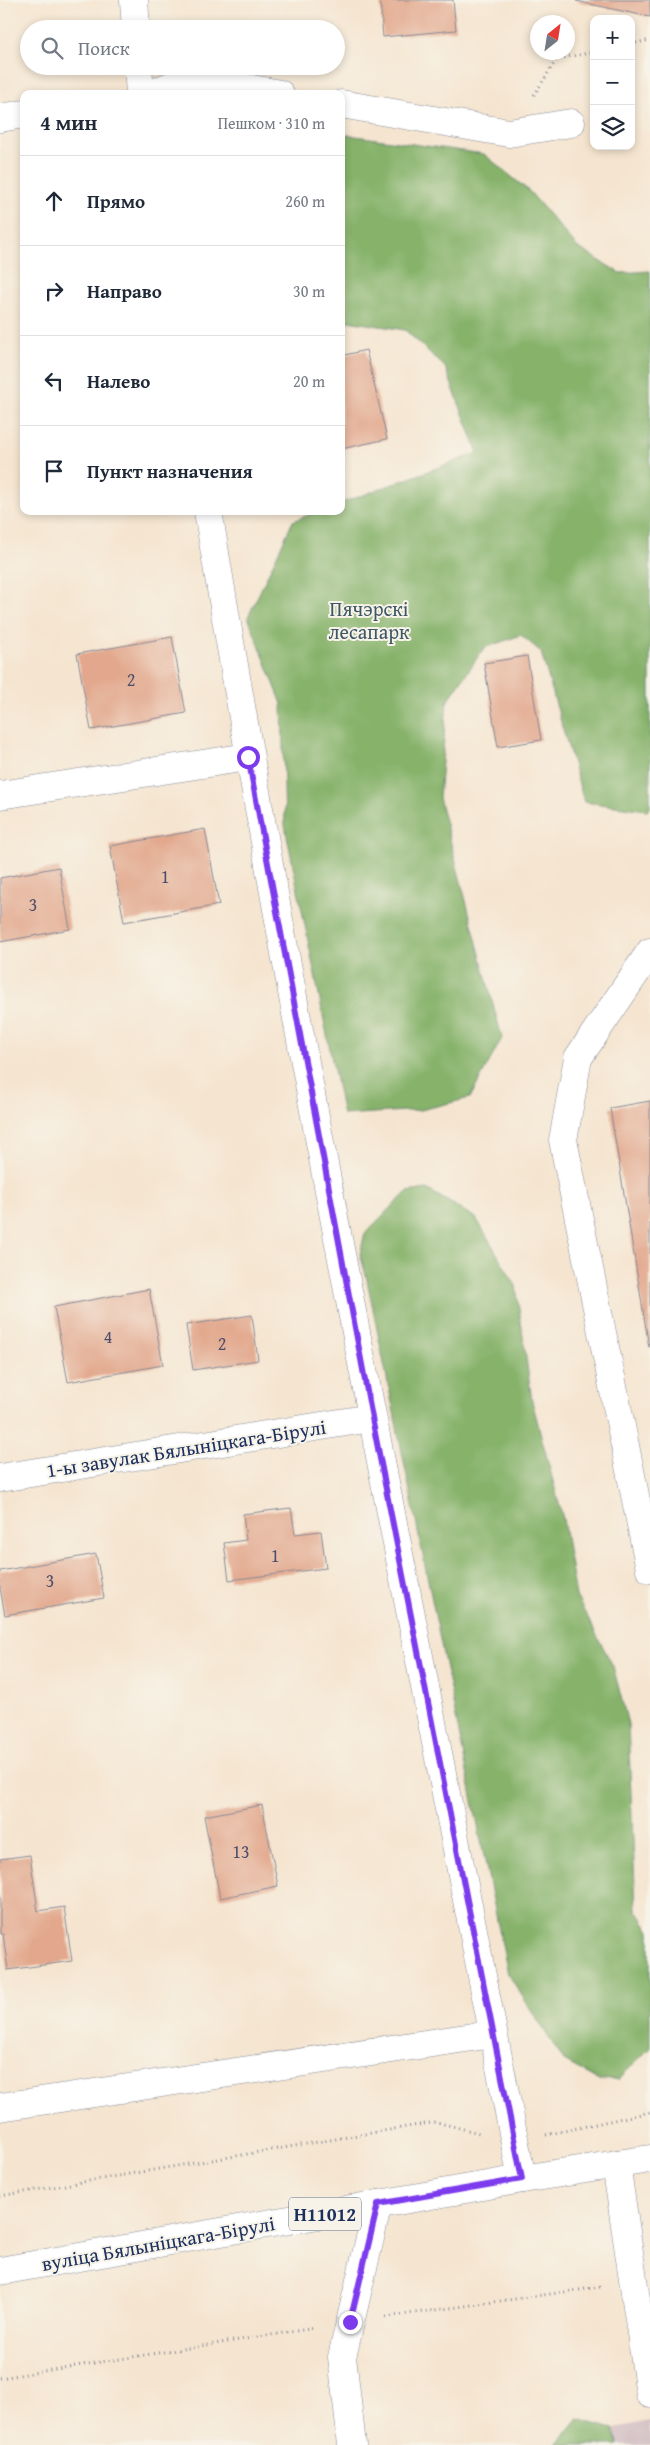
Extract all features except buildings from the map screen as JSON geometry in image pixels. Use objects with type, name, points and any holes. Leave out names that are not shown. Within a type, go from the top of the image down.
[{"type":"street","points":[[134,0],[135,20]]},
{"type":"street","points":[[139,75],[140,90]]},
{"type":"street","points":[[161,90],[190,78],[258,90]]},
{"type":"street","points":[[345,105],[509,133],[571,123]]},
{"type":"street","points":[[0,118],[20,115]]},
{"type":"street","points":[[209,515],[248,757],[372,1418],[522,2179]]},
{"type":"street","points":[[0,795],[248,757]]},
{"type":"street","points":[[650,952],[578,1058],[563,1140],[650,1569]]},
{"type":"street","name":"1-ы завулак Бялыніцкага-Бірулі","points":[[0,1478],[372,1418]]},
{"type":"street","points":[[0,2107],[494,2034]]},
{"type":"street","name":"вуліца Бялыніцкага-Бірулі","points":[[0,2271],[522,2179],[650,2159]]},
{"type":"street","points":[[616,2164],[650,2394]]},
{"type":"street","points":[[352,2445],[342,2357],[378,2204]]},
{"type":"path","points":[[635,43],[650,40]]},
{"type":"path","points":[[509,133],[557,59],[590,53]]},
{"type":"path","points":[[0,2196],[436,2122],[515,2142],[650,2112]]},
{"type":"shaded area","points":[[650,2421],[650,2445],[577,2445],[575,2436]]},
{"type":"green space","name":"Пячэрскі лесапарк","points":[[345,135],[484,154],[529,191],[577,247],[620,273],[650,271],[650,808],[647,810],[584,802],[541,652],[521,635],[484,648],[447,702],[439,798],[502,1038],[470,1098],[421,1110],[343,1115],[285,826],[282,704],[248,617],[293,521],[309,515],[345,515],[345,502],[478,453],[445,367],[405,330],[345,321]]},
{"type":"green space","points":[[427,1189],[476,1218],[516,1286],[532,1401],[563,1519],[576,1596],[613,1666],[628,1724],[636,1909],[650,1931],[650,2048],[619,2079],[599,2080],[564,2061],[508,1974],[366,1275],[360,1254],[365,1233],[407,1192]]},
{"type":"green space","points":[[578,2419],[613,2429],[619,2445],[556,2445]]},
{"type":"route","points":[[248,757],[372,1418],[522,2179],[378,2204],[350,2322]]}]
